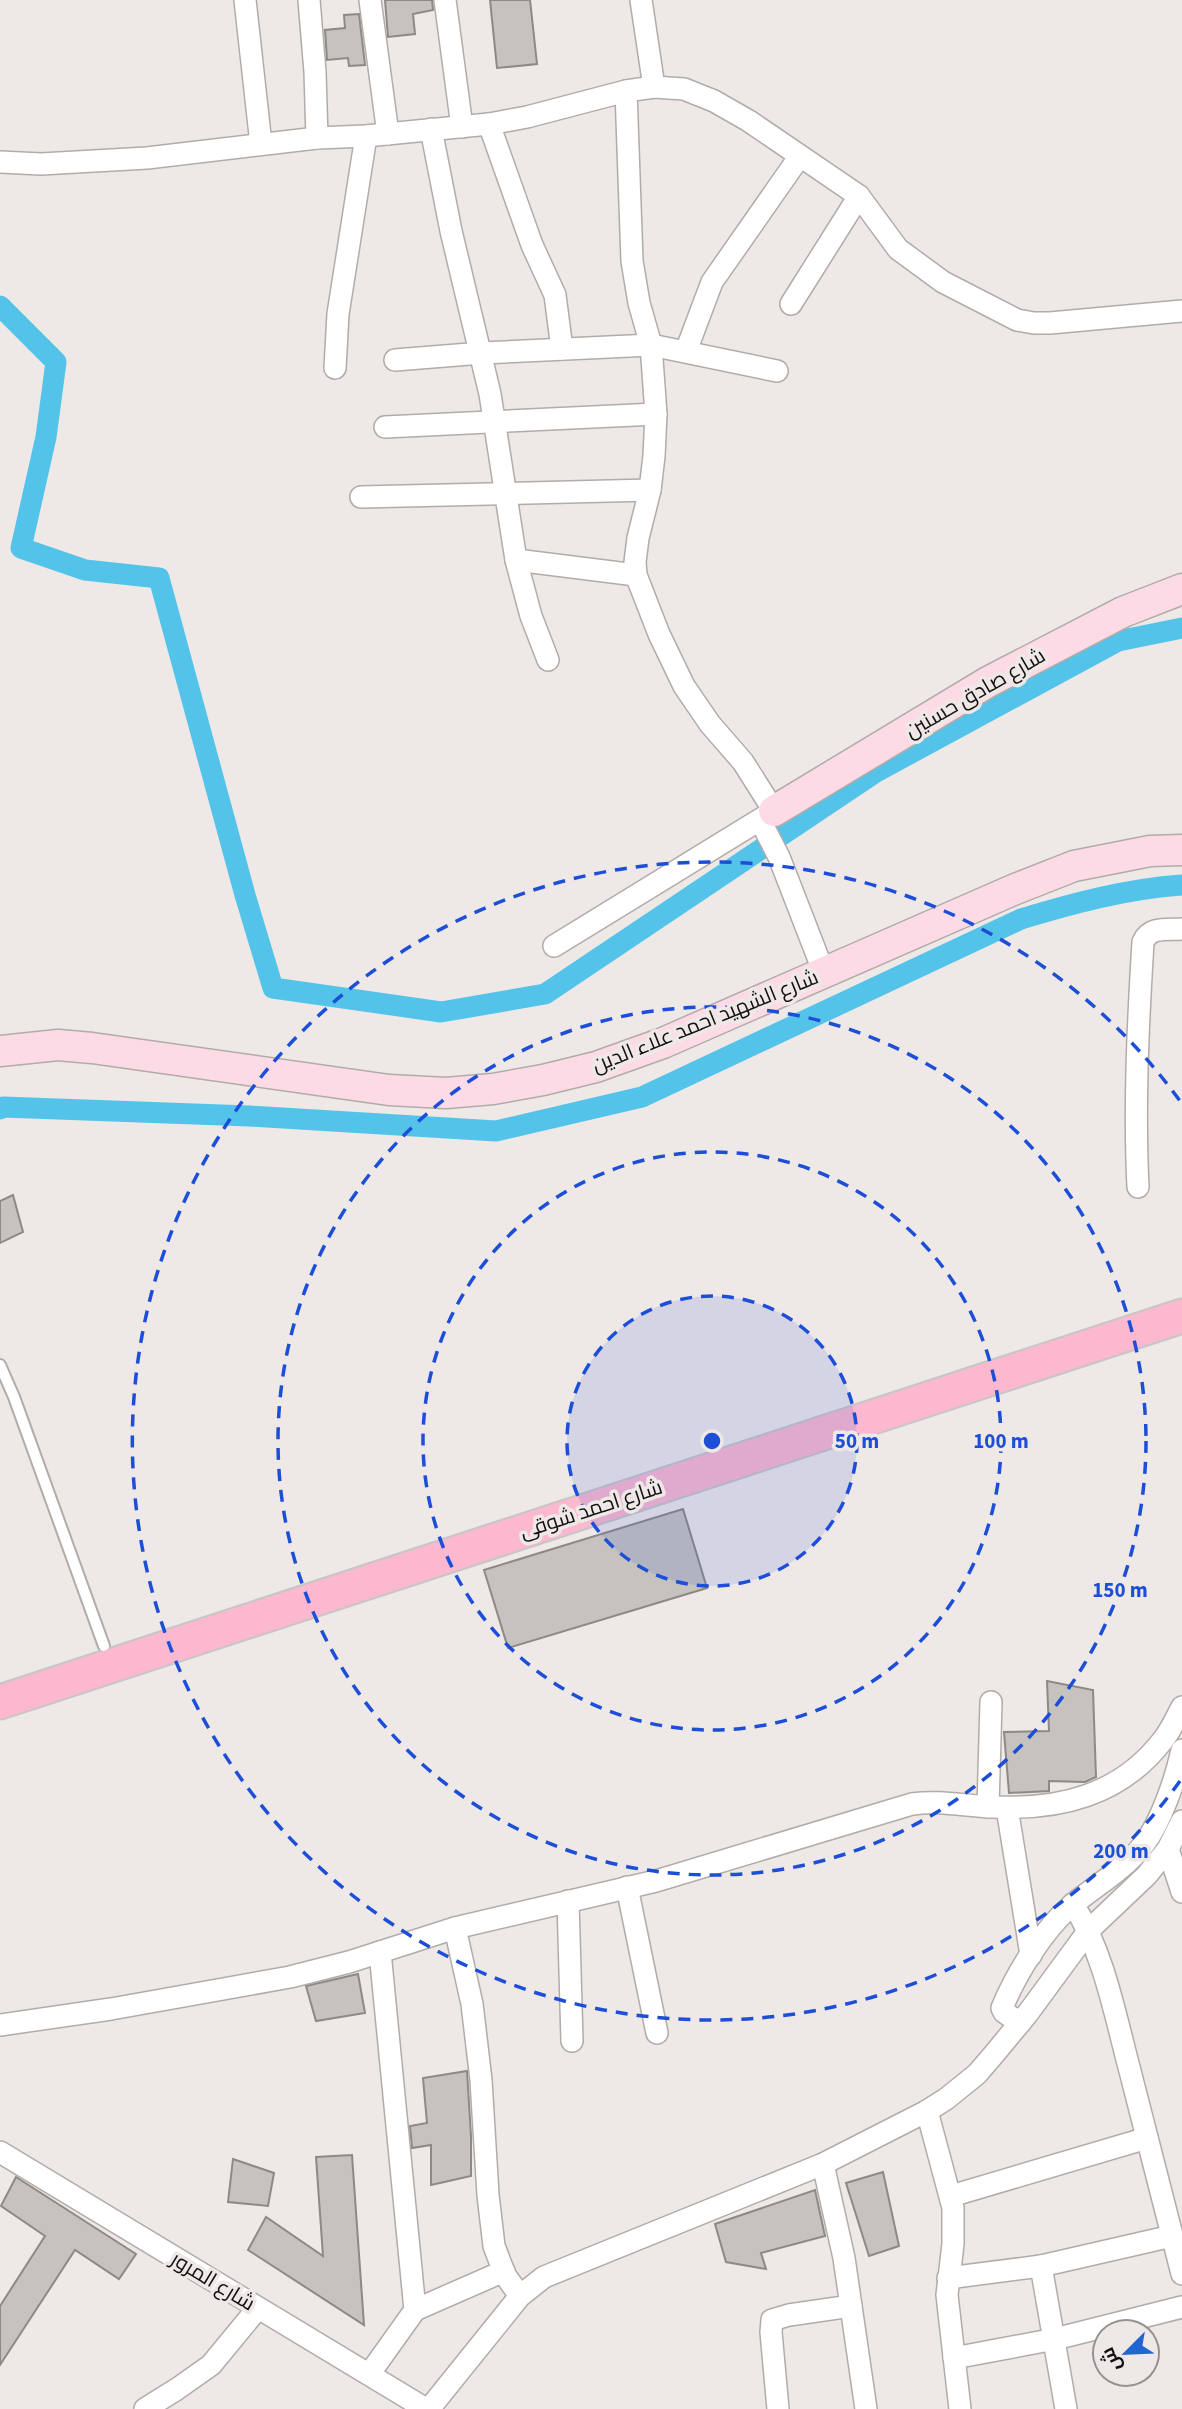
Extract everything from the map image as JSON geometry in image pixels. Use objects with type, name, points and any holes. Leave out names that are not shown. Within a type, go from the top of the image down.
[{"type":"main road","name":"شارع صادق حسنين","points":[[767,821],[988,682],[1123,612],[1182,589]]},
{"type":"main road","name":"شارع الشهيد احمد علاء الدين","points":[[0,1051],[58,1045],[347,1086],[446,1093],[493,1089],[543,1080],[629,1056],[1074,866],[1150,851],[1182,850]]},
{"type":"main road","name":"شارع احمد شوقى","points":[[0,1679],[1182,1296]]},
{"type":"main road","name":"شارع احمد شوقى","points":[[0,1702],[1182,1315]]},
{"type":"street","points":[[245,0],[261,144]]},
{"type":"street","points":[[309,0],[317,138]]},
{"type":"street","points":[[370,0],[388,134]]},
{"type":"street","points":[[445,0],[462,127]]},
{"type":"street","points":[[641,0],[654,87]]},
{"type":"street","points":[[0,162],[41,164],[147,159],[317,138],[462,127],[527,117],[626,91],[654,87],[684,89],[714,101],[749,121],[859,196],[898,249],[918,266],[1017,320],[1050,323],[1182,311]]},
{"type":"street","points":[[626,91],[632,261],[639,303],[651,345],[656,414],[650,490],[638,538],[636,575],[659,634],[684,686],[710,724],[743,762],[824,973]]},
{"type":"street","points":[[489,124],[532,245],[555,295],[562,349]]},
{"type":"street","points":[[431,129],[451,231],[482,353],[516,560],[528,605],[548,660]]},
{"type":"street","points":[[335,368],[338,314],[366,136]]},
{"type":"street","points":[[686,351],[712,282],[800,156]]},
{"type":"street","points":[[791,304],[859,196]]},
{"type":"street","points":[[396,360],[651,345],[776,372]]},
{"type":"street","points":[[385,427],[656,414]]},
{"type":"street","points":[[361,498],[650,490]]},
{"type":"street","points":[[516,560],[636,575]]},
{"type":"street","points":[[554,946],[767,821]]},
{"type":"street","points":[[1138,1187],[1136,1049],[1143,942],[1146,934],[1151,931],[1182,929]]},
{"type":"street","points":[[991,1702],[998,1807],[1031,1955]]},
{"type":"street","points":[[0,2025],[218,1992],[290,1977],[455,1928],[627,1887],[812,1836],[912,1804],[944,1802],[998,1807],[1045,1806],[1080,1800],[1116,1783],[1143,1763],[1165,1738],[1182,1707]]},
{"type":"street","points":[[1020,2023],[1004,2012],[1003,2006],[1031,1955],[1056,1921],[1145,1843],[1179,1766],[1182,1751]]},
{"type":"street","points":[[415,2310],[511,2283],[530,2286],[558,2270],[823,2164],[927,2111],[977,2074],[1020,2023],[1089,1930],[1147,1875],[1168,1849],[1182,1821]]},
{"type":"street","points":[[1168,1849],[1182,1892]]},
{"type":"street","points":[[627,1887],[657,2033]]},
{"type":"street","points":[[568,1901],[572,2041]]},
{"type":"street","points":[[1073,1905],[1089,1930],[1120,2032],[1182,2274]]},
{"type":"street","points":[[455,1928],[472,2004],[494,2246],[511,2283]]},
{"type":"street","points":[[373,2375],[415,2310],[380,1952]]},
{"type":"street","points":[[927,2111],[951,2196],[954,2221],[948,2278],[948,2316],[960,2409]]},
{"type":"street","points":[[951,2196],[1147,2138]]},
{"type":"street","name":"شارع المرور","points":[[0,2152],[373,2375],[416,2406]]},
{"type":"street","points":[[823,2164],[852,2305],[866,2409]]},
{"type":"street","points":[[948,2278],[1041,2266],[1172,2235]]},
{"type":"street","points":[[1041,2266],[1066,2409]]},
{"type":"street","points":[[416,2406],[511,2283]]},
{"type":"street","points":[[778,2409],[772,2320],[852,2305]]},
{"type":"street","points":[[954,2358],[1055,2339],[1182,2307]]},
{"type":"street","points":[[145,2409],[211,2365],[258,2308]]},
{"type":"lane","points":[[0,1366],[14,1397],[104,1646]]},
{"type":"building","points":[[385,0],[432,0],[433,10],[413,14],[415,34],[388,37]]},
{"type":"building","points":[[490,0],[530,0],[537,64],[497,68]]},
{"type":"building","points":[[359,14],[365,65],[349,66],[348,58],[327,60],[325,30],[345,28],[344,15]]},
{"type":"building","points":[[13,1195],[23,1232],[0,1243],[0,1201]]},
{"type":"building","points":[[683,1509],[707,1588],[508,1648],[484,1570]]},
{"type":"building","points":[[1047,1681],[1093,1690],[1096,1777],[1085,1782],[1049,1781],[1049,1791],[1009,1793],[1004,1732],[1049,1731]]},
{"type":"building","points":[[358,1974],[365,2013],[316,2021],[306,1986]]},
{"type":"building","points":[[467,2071],[471,2176],[431,2185],[431,2145],[412,2148],[410,2126],[427,2123],[423,2078]]},
{"type":"building","points":[[352,2155],[364,2325],[248,2250],[266,2217],[323,2256],[316,2157]]},
{"type":"building","points":[[233,2159],[274,2173],[268,2206],[228,2202]]},
{"type":"building","points":[[883,2172],[899,2246],[869,2256],[846,2183]]},
{"type":"building","points":[[16,2177],[136,2254],[119,2279],[75,2250],[0,2365],[0,2306],[45,2236],[1,2206]]},
{"type":"building","points":[[815,2190],[825,2236],[761,2253],[766,2269],[726,2262],[715,2224]]},
{"type":"waterway","points":[[0,306],[56,362],[46,437],[21,548],[85,570],[159,578],[273,988],[441,1012],[545,994],[876,772],[1118,641],[1182,628]]},
{"type":"waterway","points":[[0,1109],[249,1116],[496,1131],[642,1097],[1021,919],[1100,897],[1182,885]]}]
